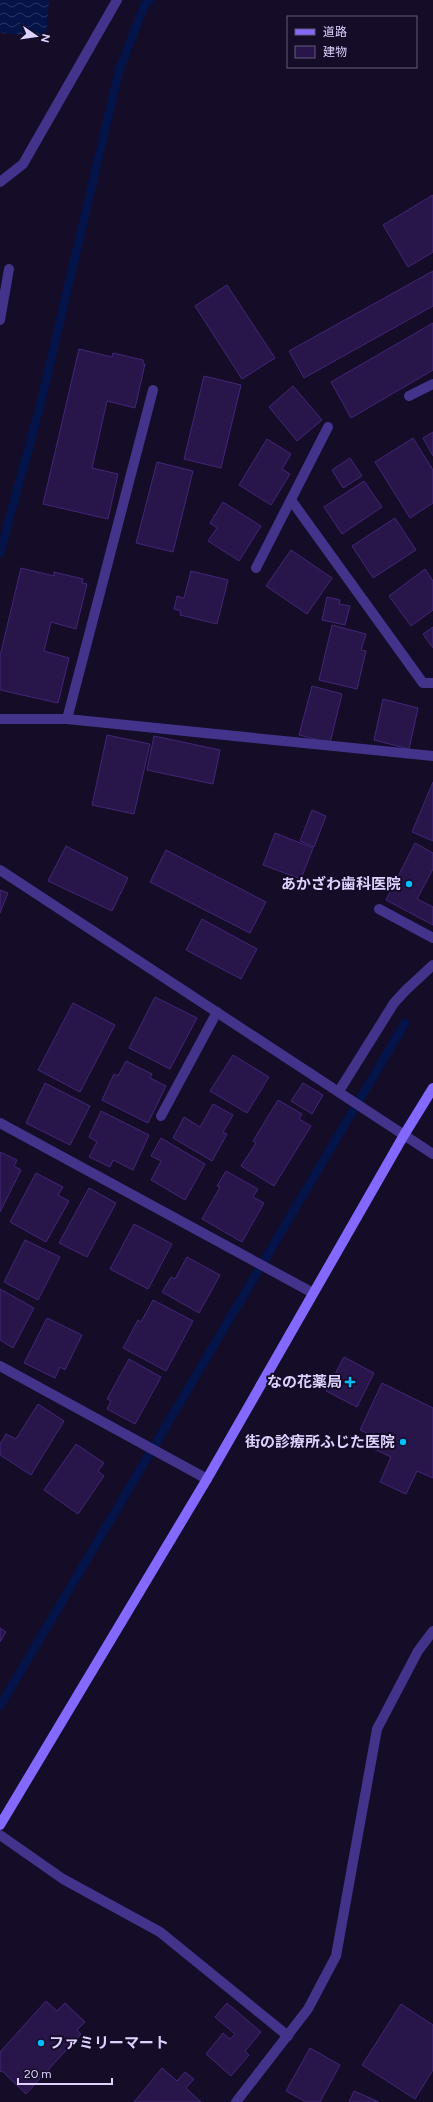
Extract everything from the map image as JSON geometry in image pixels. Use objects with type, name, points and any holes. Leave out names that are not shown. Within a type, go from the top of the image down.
[{"type":"street","points":[[0,182],[23,164],[117,0]]},
{"type":"street","points":[[0,320],[9,269]]},
{"type":"street","points":[[409,396],[433,384]]},
{"type":"street","points":[[68,719],[153,390]]},
{"type":"street","points":[[256,568],[328,427]]},
{"type":"street","points":[[291,500],[423,683],[433,683]]},
{"type":"street","points":[[0,719],[68,719],[433,756]]},
{"type":"street","points":[[0,870],[433,1154]]},
{"type":"street","points":[[379,910],[433,938]]},
{"type":"street","points":[[342,1094],[394,1003],[433,965]]},
{"type":"street","points":[[161,1116],[217,1012]]},
{"type":"street","points":[[0,1825],[207,1478],[404,1135],[433,1088]]},
{"type":"street","points":[[0,1123],[313,1293]]},
{"type":"street","points":[[0,1366],[207,1478]]},
{"type":"street","points":[[236,2102],[308,2009],[336,1956],[377,1729],[418,1651],[433,1631]]},
{"type":"street","points":[[0,1835],[63,1879],[160,1932],[288,2036]]},
{"type":"water","points":[[0,0],[49,0],[46,36],[0,33]]},
{"type":"building","points":[[433,195],[433,252],[408,267],[383,225]]},
{"type":"building","points":[[433,271],[433,306],[304,378],[289,351]]},
{"type":"building","points":[[227,285],[275,358],[242,379],[195,306]]},
{"type":"building","points":[[433,323],[433,370],[351,418],[331,382]]},
{"type":"building","points":[[79,349],[112,357],[113,353],[143,360],[143,364],[145,364],[135,408],[107,401],[92,468],[118,474],[108,519],[43,504]]},
{"type":"building","points":[[204,376],[241,385],[221,468],[184,459]]},
{"type":"building","points":[[293,386],[322,420],[297,441],[269,407]]},
{"type":"building","points":[[433,432],[433,456],[423,438]]},
{"type":"building","points":[[413,438],[433,470],[433,503],[410,518],[375,462]]},
{"type":"building","points":[[267,439],[291,454],[282,469],[290,474],[271,505],[239,485]]},
{"type":"building","points":[[350,458],[362,476],[343,488],[332,470]]},
{"type":"building","points":[[157,462],[193,471],[173,552],[136,543]]},
{"type":"building","points":[[364,481],[382,507],[342,534],[324,507]]},
{"type":"building","points":[[223,502],[261,526],[239,561],[208,541],[217,528],[210,523]]},
{"type":"building","points":[[395,518],[416,550],[373,578],[352,546]]},
{"type":"building","points":[[291,550],[332,578],[307,614],[266,586]]},
{"type":"building","points":[[21,568],[54,576],[54,572],[83,579],[82,583],[87,584],[76,629],[51,622],[44,651],[69,658],[58,703],[0,690],[0,656]]},
{"type":"building","points":[[425,569],[433,581],[433,610],[411,626],[389,596]]},
{"type":"building","points":[[191,571],[228,580],[217,624],[180,615],[181,611],[174,609],[177,596],[184,598]]},
{"type":"building","points":[[327,597],[340,600],[339,604],[350,606],[345,625],[322,620]]},
{"type":"building","points":[[332,625],[366,634],[361,650],[366,651],[357,689],[319,680]]},
{"type":"building","points":[[433,627],[433,648],[423,634]]},
{"type":"building","points":[[312,686],[342,694],[330,743],[299,735]]},
{"type":"building","points":[[383,699],[418,708],[409,749],[374,740]]},
{"type":"building","points":[[107,735],[150,744],[134,814],[92,805]]},
{"type":"building","points":[[154,736],[220,750],[213,784],[147,770]]},
{"type":"building","points":[[433,782],[433,841],[412,832]]},
{"type":"building","points":[[312,810],[326,816],[314,847],[300,841]]},
{"type":"building","points":[[275,833],[313,848],[301,879],[263,865]]},
{"type":"building","name":"あかざわ歯科医院","points":[[415,843],[433,853],[433,869],[417,899],[433,907],[433,925],[386,900]]},
{"type":"building","points":[[66,846],[128,878],[112,911],[48,881]]},
{"type":"building","points":[[166,850],[266,902],[250,933],[150,882]]},
{"type":"building","points":[[0,890],[8,893],[0,913]]},
{"type":"building","points":[[202,919],[257,949],[241,979],[186,950]]},
{"type":"building","points":[[155,997],[197,1018],[170,1069],[129,1048]]},
{"type":"building","points":[[73,1003],[115,1025],[80,1092],[38,1070]]},
{"type":"building","points":[[233,1055],[269,1077],[247,1113],[210,1091]]},
{"type":"building","points":[[126,1061],[152,1074],[150,1078],[166,1086],[148,1123],[102,1100],[114,1074],[118,1076]]},
{"type":"building","points":[[45,1083],[90,1106],[70,1145],[26,1123]]},
{"type":"building","points":[[303,1083],[323,1095],[312,1114],[291,1101]]},
{"type":"building","points":[[278,1100],[302,1114],[299,1119],[311,1126],[274,1186],[241,1166],[256,1143],[253,1141]]},
{"type":"building","points":[[213,1104],[233,1115],[223,1132],[227,1134],[212,1161],[173,1138],[184,1117],[200,1127]]},
{"type":"building","points":[[101,1111],[149,1135],[133,1170],[113,1160],[110,1167],[89,1157],[97,1142],[89,1137]]},
{"type":"building","points":[[161,1138],[205,1164],[185,1200],[151,1180],[161,1161],[151,1156]]},
{"type":"building","points":[[0,1152],[17,1160],[14,1166],[21,1170],[0,1212]]},
{"type":"building","points":[[226,1171],[258,1189],[253,1197],[264,1203],[242,1242],[202,1219],[220,1187],[217,1186]]},
{"type":"building","points":[[36,1173],[63,1187],[58,1195],[69,1201],[46,1242],[10,1222]]},
{"type":"building","points":[[89,1188],[116,1203],[87,1257],[59,1243]]},
{"type":"building","points":[[134,1224],[172,1244],[148,1289],[110,1269]]},
{"type":"building","points":[[25,1240],[60,1257],[38,1300],[4,1282]]},
{"type":"building","points":[[187,1257],[220,1275],[199,1313],[162,1292],[171,1277],[175,1279]]},
{"type":"building","points":[[0,1289],[34,1308],[13,1348],[0,1340]]},
{"type":"building","points":[[153,1300],[193,1321],[166,1371],[123,1348],[138,1320],[141,1322]]},
{"type":"building","points":[[47,1318],[82,1335],[65,1370],[60,1367],[55,1378],[24,1363]]},
{"type":"building","name":"なの花薬局","points":[[344,1357],[374,1373],[357,1407],[326,1391]]},
{"type":"building","points":[[129,1359],[161,1377],[135,1424],[107,1409],[111,1401],[107,1399]]},
{"type":"building","name":"街の診療所ふじた医院","points":[[382,1383],[433,1408],[433,1478],[417,1471],[406,1494],[380,1482],[391,1457],[370,1447],[375,1437],[360,1430]]},
{"type":"building","points":[[38,1404],[64,1421],[31,1475],[0,1455],[0,1444],[6,1434],[16,1439]]},
{"type":"building","points":[[76,1444],[104,1463],[98,1471],[104,1476],[78,1514],[44,1490]]},
{"type":"building","points":[[0,1628],[6,1632],[0,1642]]},
{"type":"building","name":"ファミリーマート","points":[[46,2001],[57,2011],[65,2003],[85,2022],[77,2030],[81,2034],[26,2094],[2,2071],[0,2072],[0,2052]]},
{"type":"building","points":[[227,2003],[261,2032],[245,2051],[249,2055],[231,2076],[206,2054],[223,2033],[230,2039],[235,2034],[215,2017]]},
{"type":"building","points":[[401,2004],[433,2025],[433,2070],[415,2099],[362,2065]]},
{"type":"building","points":[[310,2048],[340,2065],[320,2102],[306,2102],[286,2091]]},
{"type":"building","points":[[162,2068],[177,2081],[185,2072],[194,2079],[186,2088],[201,2102],[134,2102]]},
{"type":"building","points":[[354,2091],[379,2102],[349,2102]]},
{"type":"waterway","points":[[0,553],[39,410],[119,71],[144,6],[150,0]]},
{"type":"waterway","points":[[0,1706],[405,1023]]},
{"type":"place","name":"あかざわ歯科医院","points":[[409,884]]},
{"type":"place","name":"なの花薬局","points":[[350,1382]]},
{"type":"place","name":"街の診療所ふじた医院","points":[[403,1442]]},
{"type":"place","name":"ファミリーマート","points":[[41,2043]]}]
